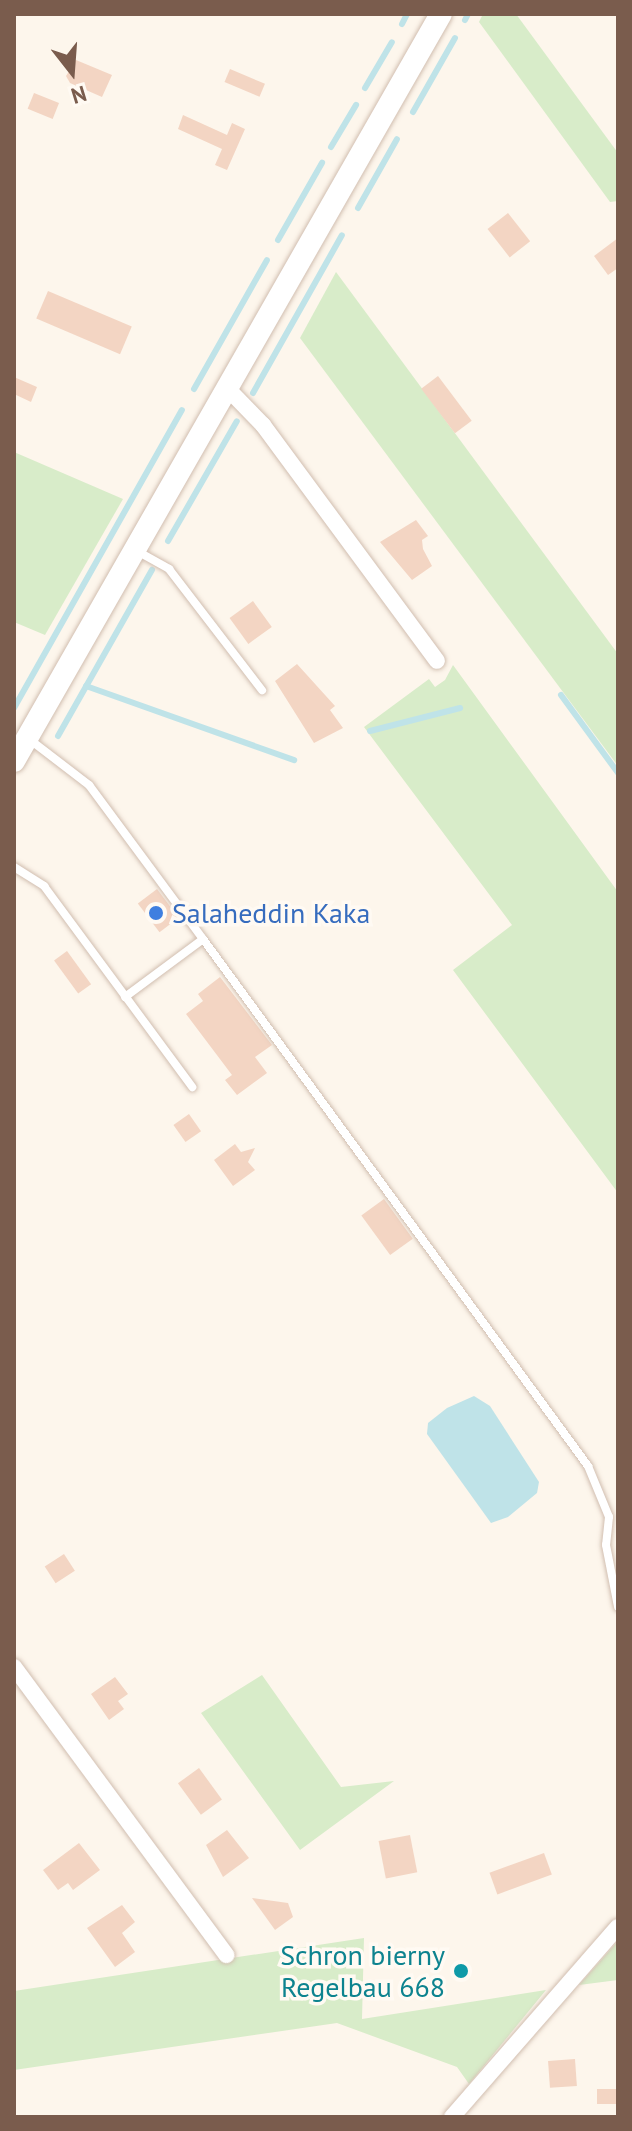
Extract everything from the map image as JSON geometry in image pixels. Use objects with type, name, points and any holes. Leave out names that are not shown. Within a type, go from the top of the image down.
[{"type":"street","points":[[14,761],[441,14]]},
{"type":"street","points":[[228,389],[263,425],[437,661]]},
{"type":"street","points":[[14,1667],[226,1955]]},
{"type":"street","points":[[452,2117],[618,1927]]},
{"type":"lane","points":[[136,550],[169,569],[262,690]]},
{"type":"lane","points":[[28,738],[89,785],[588,1466],[609,1517],[606,1545],[618,1607]]},
{"type":"lane","points":[[14,867],[44,886],[192,1087]]},
{"type":"lane","points":[[125,997],[203,939]]},
{"type":"green space","points":[[483,14],[516,14],[618,153],[618,201],[610,202],[479,22]]},
{"type":"green space","points":[[336,272],[618,654],[618,766],[300,338]]},
{"type":"green space","points":[[14,452],[123,499],[45,635],[14,622]]},
{"type":"green space","points":[[453,665],[618,892],[618,1193],[453,970],[512,925],[364,727],[429,679],[435,687],[445,680]]},
{"type":"green space","points":[[262,1675],[341,1787],[394,1781],[300,1850],[201,1713]]},
{"type":"green space","points":[[364,1938],[362,2019],[546,1990],[469,2084],[457,2067],[337,2023],[14,2070],[14,1991]]},
{"type":"green space","points":[[618,1941],[618,1980],[579,1985]]},
{"type":"water","points":[[474,1396],[490,1406],[539,1482],[537,1493],[508,1517],[491,1523],[427,1434],[428,1423],[447,1408]]},
{"type":"building","points":[[76,60],[112,75],[102,97],[70,83],[66,76]]},
{"type":"building","points":[[230,69],[265,84],[260,97],[225,82]]},
{"type":"building","points":[[34,93],[59,103],[53,119],[28,109]]},
{"type":"building","points":[[183,115],[227,135],[232,123],[245,129],[227,170],[215,165],[222,149],[178,129]]},
{"type":"building","points":[[508,213],[530,241],[510,257],[488,229]]},
{"type":"building","points":[[618,238],[618,268],[608,275],[594,256]]},
{"type":"building","points":[[48,291],[132,327],[120,354],[36,319]]},
{"type":"building","points":[[438,376],[472,421],[455,433],[421,389]]},
{"type":"building","points":[[14,377],[37,387],[31,402],[14,394]]},
{"type":"building","points":[[416,520],[428,536],[422,540],[423,549],[432,566],[412,580],[380,542]]},
{"type":"building","points":[[253,601],[272,627],[248,644],[230,618]]},
{"type":"building","points":[[297,664],[335,706],[330,710],[343,728],[314,743],[275,681]]},
{"type":"building","points":[[157,889],[179,918],[159,932],[138,903]]},
{"type":"building","points":[[67,951],[91,984],[78,994],[54,960]]},
{"type":"building","points":[[220,977],[272,1045],[255,1057],[267,1073],[237,1095],[225,1080],[232,1075],[186,1014],[203,1001],[198,994]]},
{"type":"building","points":[[189,1114],[201,1131],[185,1142],[173,1125]]},
{"type":"building","points":[[235,1144],[241,1152],[255,1148],[248,1162],[255,1170],[233,1186],[214,1160]]},
{"type":"building","points":[[384,1199],[413,1239],[390,1255],[361,1215]]},
{"type":"building","points":[[64,1554],[75,1571],[56,1583],[45,1567]]},
{"type":"building","points":[[115,1677],[128,1694],[118,1701],[124,1709],[109,1720],[91,1694]]},
{"type":"building","points":[[199,1768],[222,1800],[201,1815],[178,1783]]},
{"type":"building","points":[[227,1830],[249,1858],[223,1877],[206,1845]]},
{"type":"building","points":[[410,1835],[417,1872],[386,1878],[379,1841]]},
{"type":"building","points":[[79,1843],[100,1870],[73,1890],[68,1883],[58,1890],[43,1870]]},
{"type":"building","points":[[544,1853],[552,1875],[497,1894],[489,1873]]},
{"type":"building","points":[[252,1898],[288,1903],[293,1917],[275,1930]]},
{"type":"building","points":[[122,1905],[135,1922],[122,1933],[135,1952],[115,1967],[87,1928]]},
{"type":"building","points":[[575,2059],[577,2086],[550,2088],[548,2061]]},
{"type":"building","points":[[597,2089],[618,2089],[618,2104],[597,2104]]},
{"type":"waterway","points":[[402,24],[407,14]]},
{"type":"waterway","points":[[465,20],[468,14]]},
{"type":"waterway","points":[[413,112],[455,38]]},
{"type":"waterway","points":[[365,88],[392,42]]},
{"type":"waterway","points":[[331,147],[356,105]]},
{"type":"waterway","points":[[358,208],[397,139]]},
{"type":"waterway","points":[[278,240],[322,163]]},
{"type":"waterway","points":[[253,393],[342,235]]},
{"type":"waterway","points":[[194,389],[267,260]]},
{"type":"waterway","points":[[14,708],[182,410]]},
{"type":"waterway","points":[[168,541],[237,421]]},
{"type":"waterway","points":[[58,736],[152,570]]},
{"type":"waterway","points":[[86,686],[294,760]]},
{"type":"waterway","points":[[561,695],[618,773]]},
{"type":"waterway","points":[[370,731],[460,708]]},
{"type":"place","name":"Salaheddin Kaka","points":[[156,913]]},
{"type":"place","name":"Schron bierny Regelbau 668","points":[[461,1971]]}]
